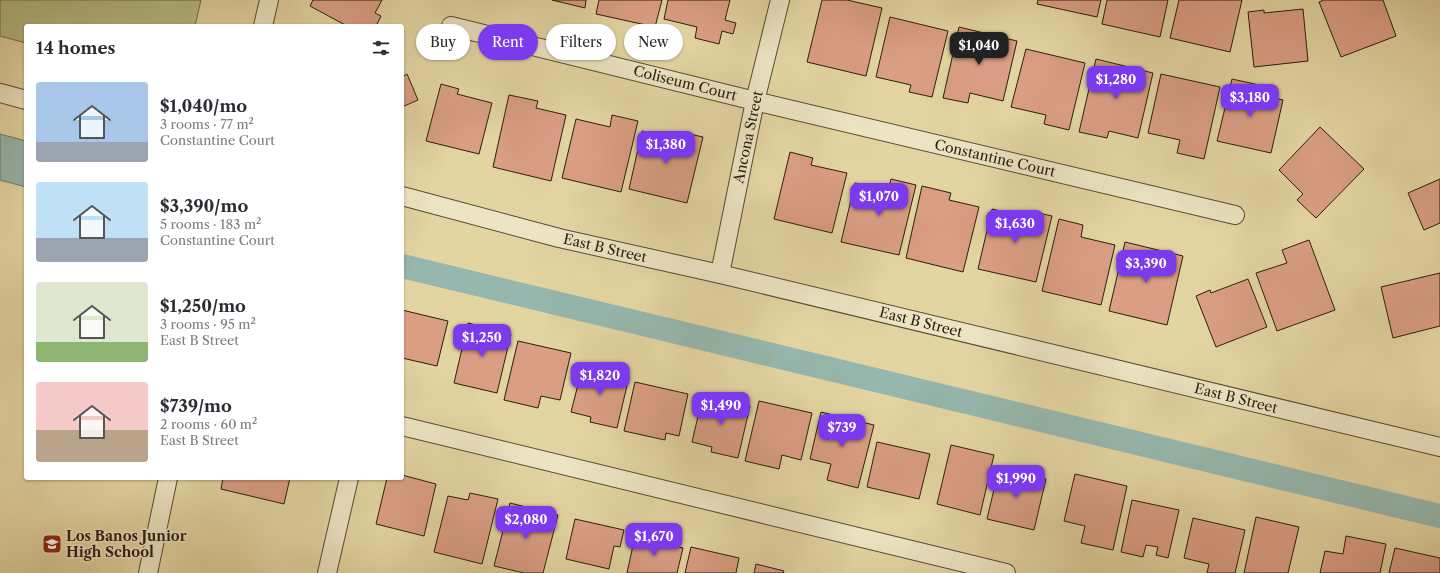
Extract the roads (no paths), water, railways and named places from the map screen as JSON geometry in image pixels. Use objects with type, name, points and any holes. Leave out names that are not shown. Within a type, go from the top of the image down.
[{"type":"street","points":[[263,24],[269,0]]},
{"type":"street","name":"Ancona Street","points":[[720,274],[755,101],[780,0]]},
{"type":"street","name":"Coliseum Court","points":[[470,31],[755,101]]},
{"type":"street","points":[[0,93],[24,99]]},
{"type":"street","name":"Constantine Court","points":[[755,101],[1235,215]]},
{"type":"street","name":"East B Street","points":[[404,197],[558,238],[720,274],[1440,447]]},
{"type":"street","points":[[404,426],[1006,573]]},
{"type":"street","points":[[148,573],[168,480]]},
{"type":"street","points":[[327,573],[349,480]]},
{"type":"water","points":[[0,134],[24,140],[24,186],[0,180]]},
{"type":"waterway","points":[[404,266],[1440,516]]},
{"type":"place","name":"Los Banos Junior High School","points":[[52,544]]}]
